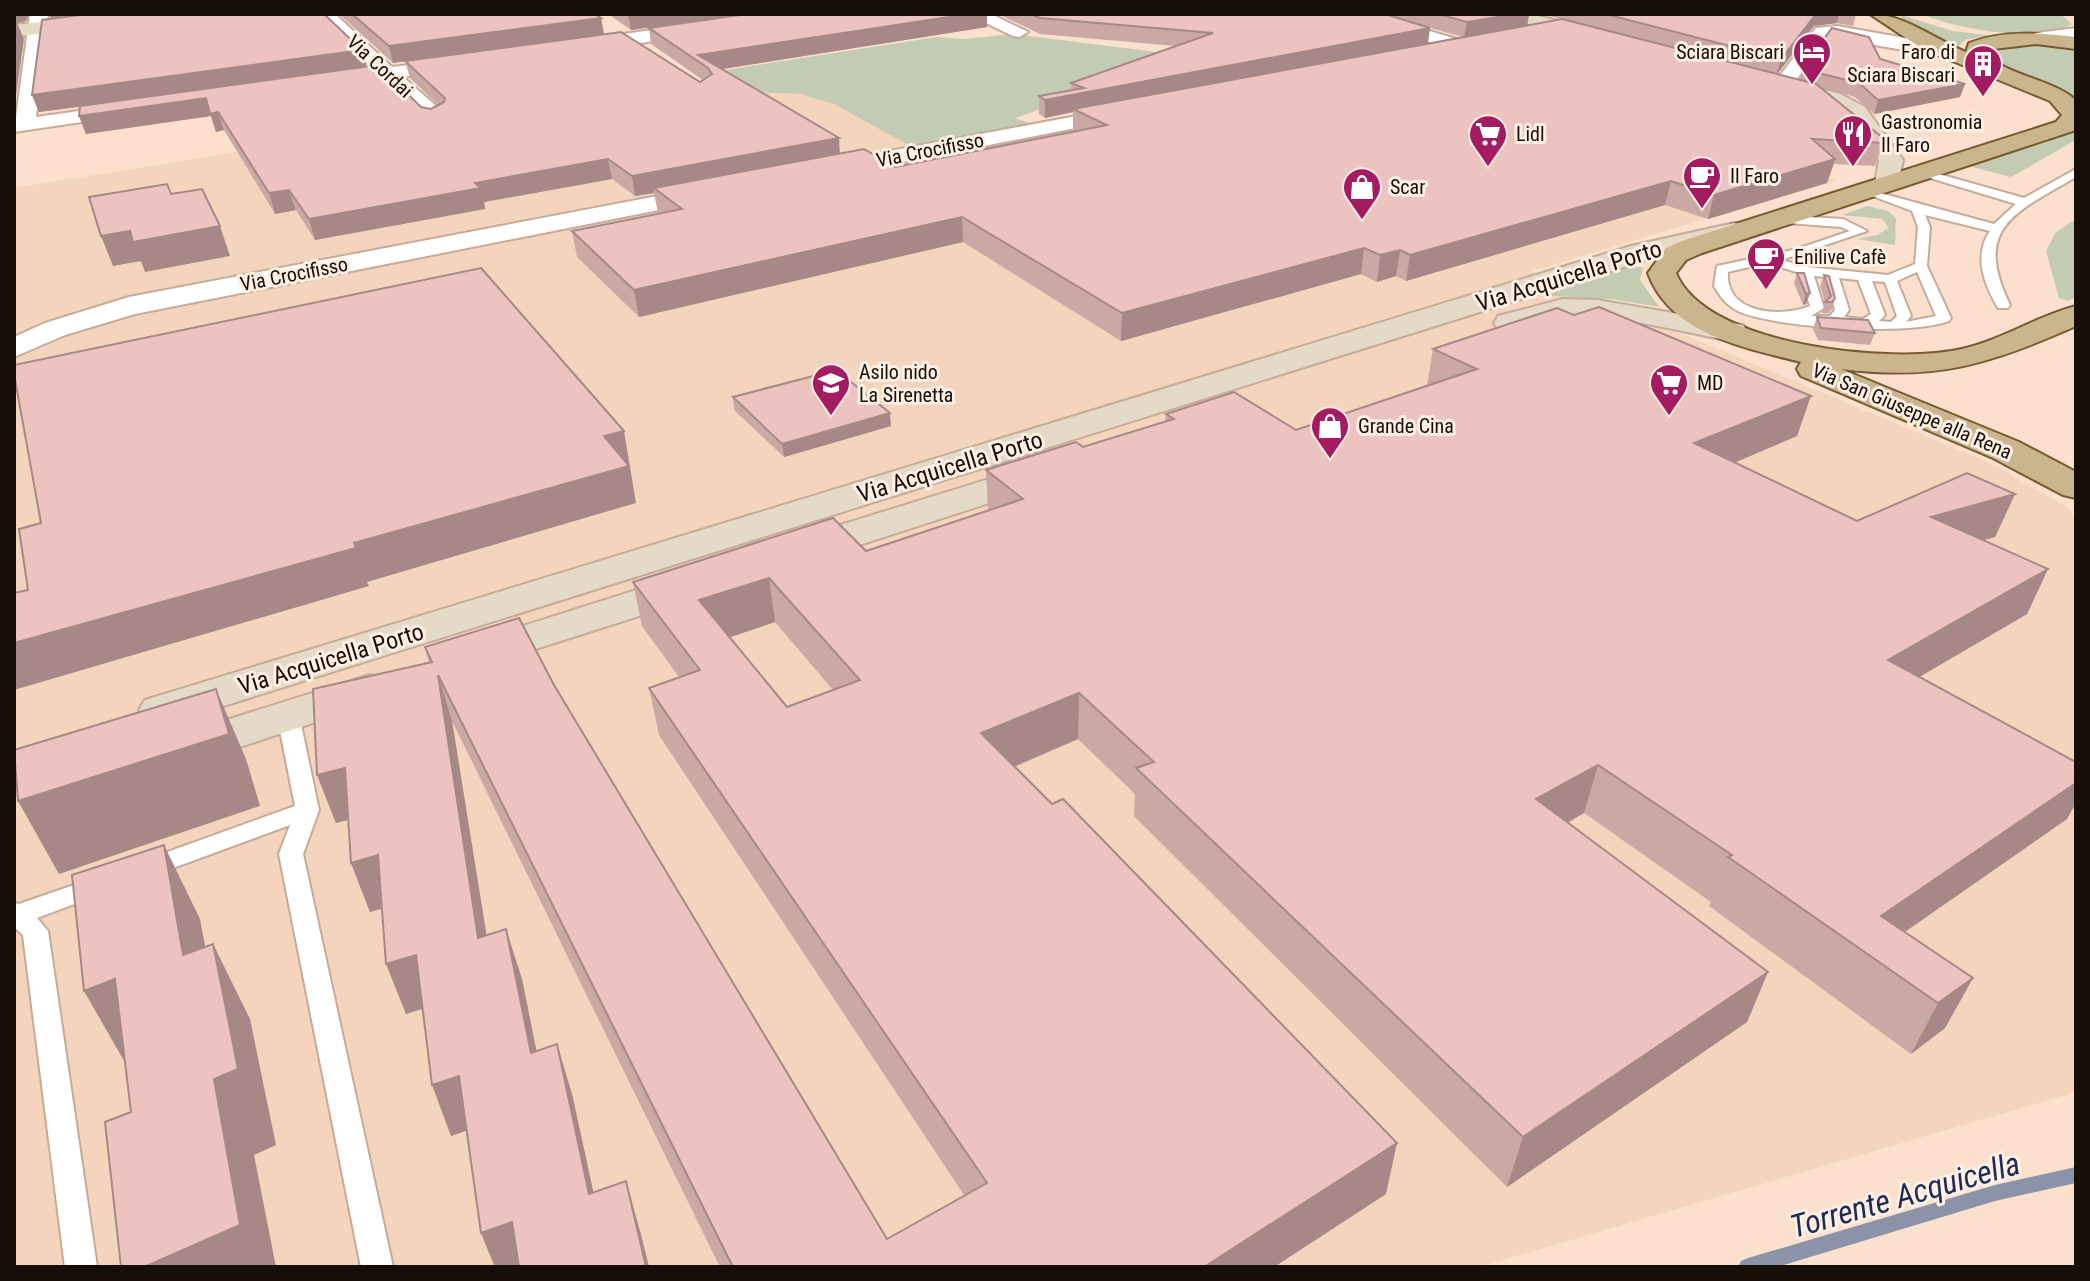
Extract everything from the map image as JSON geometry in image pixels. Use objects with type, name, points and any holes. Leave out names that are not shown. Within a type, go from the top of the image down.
[{"type":"main road","points":[[14,31],[37,21],[152,14]]},
{"type":"main road","points":[[1879,14],[1945,51],[2058,96],[2071,107],[2071,124]]},
{"type":"main road","points":[[1910,14],[1934,22]]},
{"type":"main road","points":[[1508,28],[1583,34],[1627,45]]},
{"type":"main road","points":[[1970,31],[2076,43]]},
{"type":"main road","points":[[1989,68],[1975,56],[1976,47],[2036,38]]},
{"type":"main road","points":[[1758,79],[1832,99],[1857,112],[1891,160],[1877,186]]},
{"type":"main road","name":"Via Acquicella Porto","points":[[717,568],[1087,425],[1641,252],[1765,223],[2071,124]]},
{"type":"main road","points":[[1765,223],[1676,254],[1662,273],[1670,293],[1681,303],[1739,334],[1813,355],[1915,364],[1975,356],[2076,315]]},
{"type":"main road","name":"Via Acquicella Porto","points":[[133,719],[717,568],[1119,448],[1563,308],[1620,311],[1739,334]]},
{"type":"main road","name":"Via San Giuseppe alla Rena","points":[[1739,334],[1839,381],[2006,450],[2076,487]]},
{"type":"main road","points":[[1288,363],[1324,383]]},
{"type":"main road","points":[[1087,425],[1119,448]]},
{"type":"main road","name":"Via Acquicella Porto","points":[[145,761],[421,673],[528,618]]},
{"type":"street","name":"Via Cordai","points":[[325,14],[436,118]]},
{"type":"street","points":[[553,50],[801,14]]},
{"type":"street","points":[[976,14],[1019,32]]},
{"type":"street","points":[[1354,14],[1463,47]]},
{"type":"street","points":[[37,21],[23,59],[19,126],[158,106]]},
{"type":"street","points":[[604,22],[652,56]]},
{"type":"street","points":[[1416,56],[1463,47],[1508,28]]},
{"type":"street","points":[[1783,85],[1822,32],[1917,38]]},
{"type":"street","points":[[2036,38],[2076,33]]},
{"type":"street","points":[[1868,36],[1945,51]]},
{"type":"street","points":[[311,84],[478,60]]},
{"type":"street","name":"Via Crocifisso","points":[[797,176],[1150,108]]},
{"type":"street","name":"Via Crocifisso","points":[[14,348],[55,329],[129,306],[735,188]]},
{"type":"lane","points":[[1921,172],[2023,202]]},
{"type":"lane","points":[[2003,305],[1991,286],[1985,259],[1994,228],[2023,202],[2076,172]]},
{"type":"lane","points":[[2055,185],[2076,191]]},
{"type":"lane","points":[[1877,186],[1917,209],[1994,228]]},
{"type":"lane","points":[[1765,223],[1843,223],[1861,231],[1768,260],[1722,269],[1718,280],[1722,292],[1731,302],[1768,316],[1896,325],[1933,323],[1944,318],[1921,266],[1924,227],[1917,209]]},
{"type":"lane","points":[[1768,260],[1806,271],[1890,279],[1921,266]]},
{"type":"lane","points":[[1794,318],[1817,308],[1806,271]]},
{"type":"lane","points":[[1831,273],[1842,310],[1834,320]]},
{"type":"lane","points":[[1864,277],[1878,315],[1867,323]]},
{"type":"lane","points":[[1890,279],[1904,316],[1896,325]]},
{"type":"lane","points":[[288,715],[307,810],[291,854],[377,1267]]},
{"type":"lane","points":[[15,915],[307,810]]},
{"type":"lane","points":[[15,915],[35,931],[81,1267]]},
{"type":"shaded area","points":[[729,91],[800,94],[834,104],[921,152],[1135,111],[1751,157],[1836,180],[1532,271],[1988,462],[2069,508],[2076,521],[2076,1092],[1479,1267],[14,1267],[14,188],[480,113]]},
{"type":"green space","points":[[1898,14],[1953,31],[1994,36],[1967,39],[1955,48],[1914,29]]},
{"type":"green space","points":[[1922,14],[2060,14],[2072,24],[2057,30],[2019,34],[1955,25]]},
{"type":"green space","points":[[1012,34],[1156,52],[1095,90],[1015,118],[1032,124],[910,146],[834,104],[800,94],[729,91],[699,74],[937,37],[964,39]]},
{"type":"green space","points":[[2041,44],[2076,47],[2076,100],[2010,72],[1987,54],[1990,49]]},
{"type":"green space","points":[[2076,131],[2076,140],[2011,177],[1969,166]]},
{"type":"green space","points":[[1867,206],[1888,211],[1896,218],[1895,245],[1857,239],[1877,235],[1889,228],[1882,219],[1842,215]]},
{"type":"green space","points":[[2076,219],[2076,297],[2068,301],[2059,298],[2046,251],[2056,232]]},
{"type":"green space","points":[[1630,265],[1643,268],[1640,280],[1659,307],[1611,299],[1533,295]]},
{"type":"building","points":[[88,14],[324,14],[362,50],[32,95],[42,20]]},
{"type":"building","points":[[352,14],[595,14],[601,18],[389,46]]},
{"type":"building","points":[[747,14],[969,14],[698,55],[839,138],[632,176],[608,159],[475,183],[481,188],[309,219],[289,190],[269,193],[218,112],[210,114],[206,98],[79,116],[80,106],[378,65],[421,107],[431,109],[444,102],[445,98],[405,61],[621,32],[700,82],[712,74],[708,68],[649,28]]},
{"type":"building","points":[[1031,14],[1385,14],[1430,28],[1045,100],[1039,96],[1084,88],[1071,83],[1213,33],[1040,18]]},
{"type":"building","points":[[1438,14],[1516,14],[1467,22]]},
{"type":"building","points":[[1605,14],[1816,14],[1781,59]]},
{"type":"building","points":[[1562,19],[1816,84],[1883,138],[1883,143],[1812,139],[1835,159],[1714,195],[1671,181],[1410,255],[1400,250],[1380,255],[1364,248],[1122,313],[962,217],[634,290],[572,231],[682,209],[654,188],[864,149],[895,167],[1107,125],[1073,109]]},
{"type":"building","points":[[1832,28],[1869,37],[1880,59],[1965,84],[1878,100],[1859,83],[1802,69]]},
{"type":"building","points":[[167,184],[171,194],[202,189],[220,226],[133,242],[130,231],[101,236],[89,197]]},
{"type":"building","points":[[481,268],[624,431],[604,436],[629,466],[354,543],[356,548],[14,643],[14,593],[28,590],[19,529],[41,523],[14,365]]},
{"type":"building","points":[[1797,273],[1804,273],[1810,293],[1806,294]]},
{"type":"building","points":[[1824,275],[1829,276],[1835,298],[1832,302],[1825,302],[1831,296]]},
{"type":"building","points":[[1599,307],[1811,396],[1694,443],[1857,521],[1967,473],[2015,494],[1931,517],[2048,569],[1888,660],[2076,762],[2076,783],[1881,916],[1973,978],[1938,1003],[1728,857],[1732,855],[1598,765],[1536,799],[1768,972],[1523,1137],[1136,768],[1154,762],[1079,693],[981,733],[1052,804],[1063,799],[1397,1143],[1204,1267],[733,1267],[438,675],[478,938],[506,929],[531,1053],[557,1044],[589,1194],[626,1181],[646,1267],[519,1267],[512,1222],[481,1233],[459,1076],[432,1085],[416,955],[386,964],[378,855],[351,863],[345,768],[317,775],[313,689],[432,662],[425,647],[519,618],[554,685],[887,1239],[987,1183],[649,688],[700,670],[633,582],[833,518],[866,551],[1023,499],[986,470],[1076,442],[1083,447],[1174,419],[1166,414],[1234,392],[1296,430],[1477,369],[1433,349],[1557,308],[1574,315]],"holes":[[[769,578],[860,680],[787,707],[699,600]]]},
{"type":"building","points":[[1817,317],[1868,320],[1875,333],[1821,328]]},
{"type":"building","name":"Asilo nido La Sirenetta","points":[[836,370],[890,413],[782,444],[733,397]]},
{"type":"building","points":[[216,689],[229,734],[18,801],[14,750]]},
{"type":"building","points":[[164,845],[183,955],[213,944],[238,1069],[214,1079],[240,1225],[144,1267],[121,1267],[105,1122],[131,1112],[115,979],[84,991],[72,875]]},
{"type":"waterway","name":"Torrente Acquicella","points":[[1748,1267],[1995,1193],[2076,1175]]},
{"type":"place","name":"Sciara Biscari","points":[[1812,86]]},
{"type":"place","name":"Faro di Sciara Biscari","points":[[1983,98]]},
{"type":"place","name":"Lidl","points":[[1488,168]]},
{"type":"place","name":"Gastronomia Il Faro","points":[[1853,168]]},
{"type":"place","name":"Il Faro","points":[[1702,210]]},
{"type":"place","name":"Scar","points":[[1362,221]]},
{"type":"place","name":"Enilive Cafè","points":[[1766,291]]},
{"type":"place","name":"Asilo nido La Sirenetta","points":[[831,417]]},
{"type":"place","name":"MD","points":[[1669,417]]},
{"type":"place","name":"Grande Cina","points":[[1330,460]]}]
